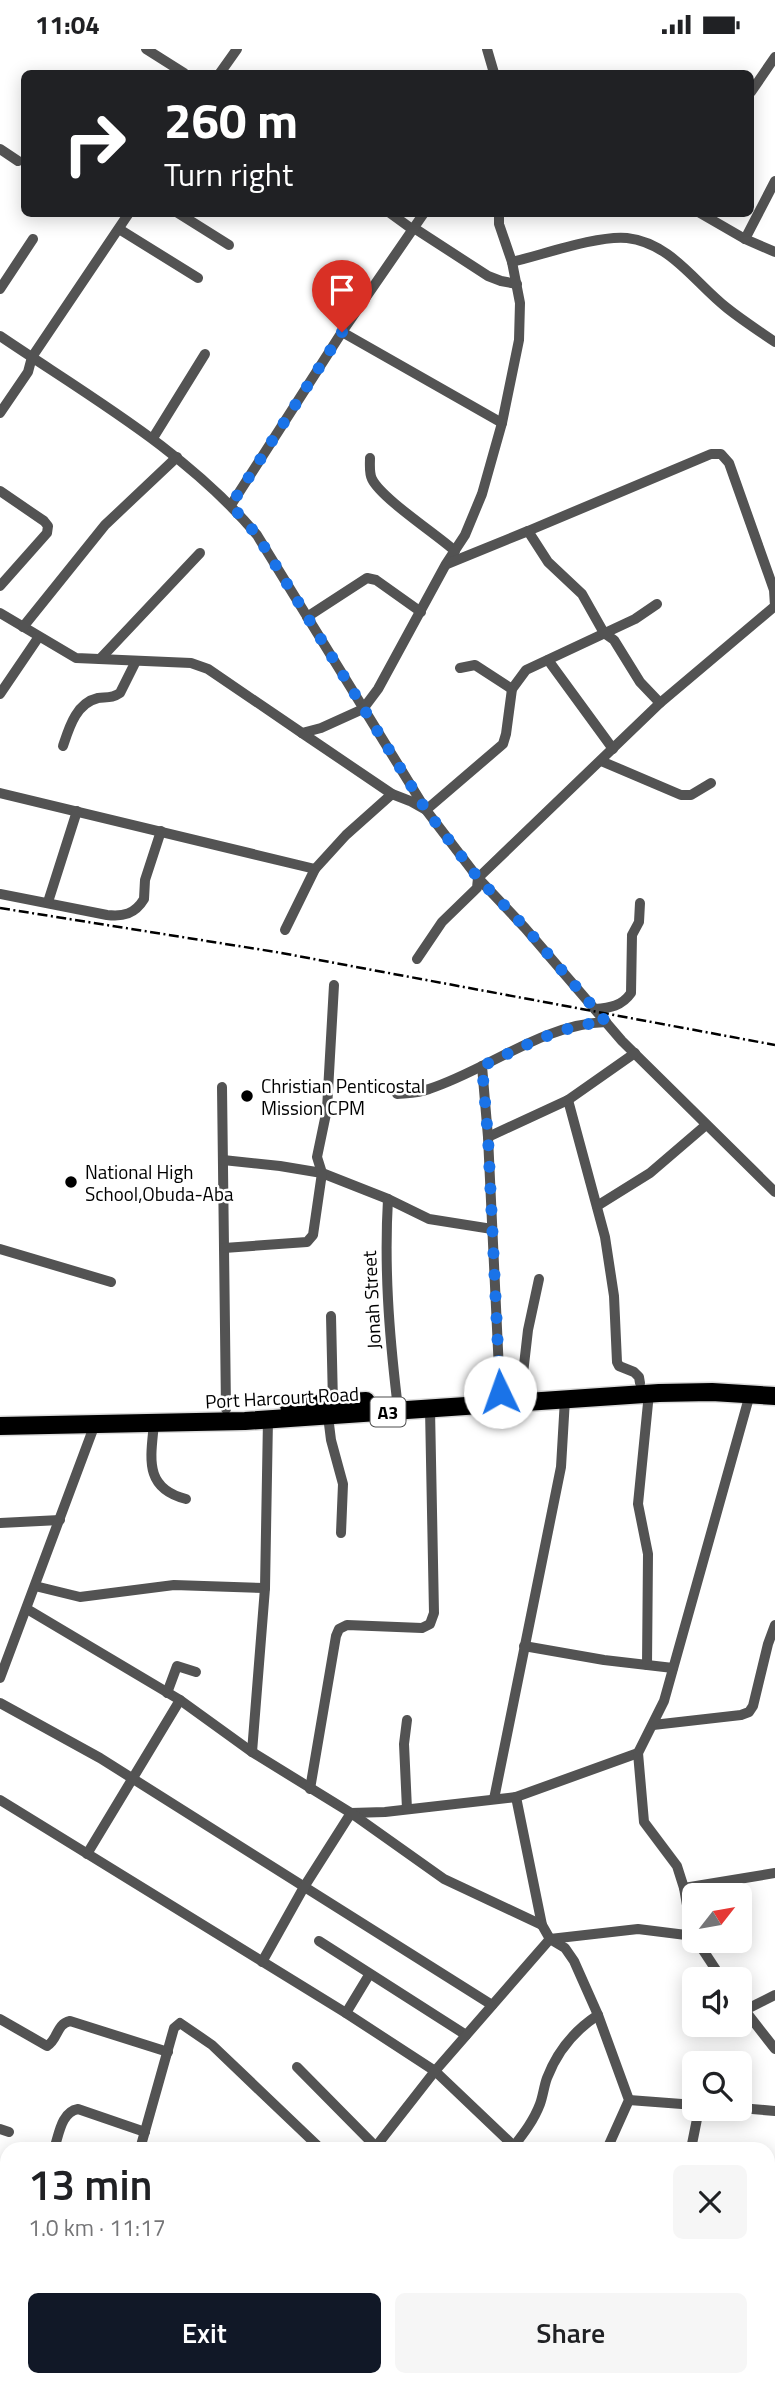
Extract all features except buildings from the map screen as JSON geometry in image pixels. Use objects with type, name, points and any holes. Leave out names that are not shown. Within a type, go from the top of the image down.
[{"type":"highway","name":"Port Harcourt Road","points":[[0,1415],[226,1409],[430,1409],[565,1399],[713,1382],[775,1387]]},
{"type":"highway","name":"Port Harcourt Road","points":[[0,1426],[268,1419],[397,1400],[521,1391],[644,1388],[775,1396]]},
{"type":"street","points":[[146,49],[179,70]]},
{"type":"street","points":[[222,70],[237,49]]},
{"type":"street","points":[[490,51],[493,70]]},
{"type":"street","points":[[754,88],[775,57]]},
{"type":"street","points":[[0,149],[18,161]]},
{"type":"street","points":[[745,239],[775,181]]},
{"type":"street","points":[[0,414],[27,372],[32,357],[126,217]]},
{"type":"street","points":[[184,217],[229,245]]},
{"type":"street","points":[[396,217],[488,276],[517,283]]},
{"type":"street","points":[[231,505],[342,332],[421,217]]},
{"type":"street","points":[[302,733],[363,709],[390,670],[446,564],[465,535],[482,494],[502,423],[519,340],[520,303],[517,283],[499,217]]},
{"type":"street","points":[[707,217],[745,239],[775,252]]},
{"type":"street","points":[[118,229],[198,278]]},
{"type":"street","points":[[512,263],[582,244],[625,238],[646,241],[679,262],[725,307],[775,342]]},
{"type":"street","points":[[0,289],[33,239]]},
{"type":"street","points":[[342,332],[502,423]]},
{"type":"street","points":[[0,336],[153,438],[231,505],[257,535],[426,810],[478,878],[525,927],[635,1053],[775,1192]]},
{"type":"street","points":[[153,438],[205,354]]},
{"type":"street","points":[[417,959],[442,922],[477,888],[478,878],[660,703],[775,606],[774,590],[747,508],[729,463],[721,454],[711,454],[446,564]]},
{"type":"street","points":[[23,627],[105,525],[177,457]]},
{"type":"street","points":[[370,458],[371,477],[374,482],[394,502],[455,551]]},
{"type":"street","points":[[0,491],[48,526],[47,533],[0,586]]},
{"type":"street","points":[[528,531],[548,562],[582,594],[604,633],[614,640],[640,682],[660,703]]},
{"type":"street","points":[[100,659],[200,553]]},
{"type":"street","points":[[307,617],[367,579],[376,580],[421,612]]},
{"type":"street","points":[[426,810],[503,744],[512,689],[526,670],[635,619],[657,604]]},
{"type":"street","points":[[0,613],[38,638],[76,658],[191,663],[208,669],[392,794],[426,810]]},
{"type":"street","points":[[0,694],[38,638]]},
{"type":"street","points":[[548,660],[613,748]]},
{"type":"street","points":[[63,746],[71,721],[84,705],[96,698],[116,696],[120,693],[135,661]]},
{"type":"street","points":[[460,667],[475,665],[512,689]]},
{"type":"street","points":[[601,761],[681,795],[691,795],[711,783]]},
{"type":"street","points":[[0,793],[315,869]]},
{"type":"street","points":[[285,930],[315,869],[346,835],[392,794]]},
{"type":"street","points":[[48,902],[77,811]]},
{"type":"street","points":[[0,894],[107,915],[129,914],[144,899],[145,880],[161,831]]},
{"type":"street","points":[[595,1009],[622,1003],[631,993],[632,935],[639,922],[640,903]]},
{"type":"street","points":[[224,1248],[301,1243],[310,1240],[323,1173],[317,1157],[327,1109],[334,985]]},
{"type":"street","points":[[397,1094],[429,1089],[553,1033],[583,1024],[606,1022]]},
{"type":"street","points":[[488,1137],[568,1100],[635,1053]]},
{"type":"street","points":[[482,1066],[500,1392]]},
{"type":"street","points":[[222,1087],[226,1409]]},
{"type":"street","points":[[568,1100],[605,1237],[614,1296],[617,1362],[619,1366],[634,1372],[644,1388],[638,1504],[648,1554],[647,1665]]},
{"type":"street","points":[[597,1206],[650,1173],[706,1125]]},
{"type":"street","points":[[223,1160],[323,1173],[429,1219],[492,1229]]},
{"type":"street","name":"Jonah Street","points":[[388,1199],[385,1245],[388,1328],[397,1400]]},
{"type":"street","points":[[0,1248],[111,1282]]},
{"type":"street","points":[[521,1391],[528,1330],[539,1279]]},
{"type":"street","points":[[331,1316],[331,1440],[343,1484],[341,1533]]},
{"type":"street","points":[[682,1883],[672,1859],[644,1822],[638,1753],[664,1701],[750,1394]]},
{"type":"street","points":[[494,1799],[561,1467],[565,1399]]},
{"type":"street","points":[[310,1789],[339,1629],[346,1625],[422,1628],[430,1624],[435,1613],[430,1409]]},
{"type":"street","points":[[252,1752],[265,1588],[268,1419]]},
{"type":"street","points":[[154,1423],[150,1462],[152,1472],[158,1483],[167,1491],[186,1499]]},
{"type":"street","points":[[0,1678],[95,1424]]},
{"type":"street","points":[[0,1523],[60,1520]]},
{"type":"street","points":[[35,1586],[80,1597],[174,1585],[265,1588]]},
{"type":"street","points":[[27,1608],[180,1700],[252,1752],[351,1813],[444,1879],[542,1925]]},
{"type":"street","points":[[653,1725],[749,1712],[753,1706],[775,1625]]},
{"type":"street","points":[[524,1646],[673,1668]]},
{"type":"street","points":[[167,1693],[177,1666],[196,1672]]},
{"type":"street","points":[[87,1854],[180,1700]]},
{"type":"street","points":[[0,1703],[100,1758],[492,2005]]},
{"type":"street","points":[[407,1720],[404,1744],[407,1809]]},
{"type":"street","points":[[351,1813],[516,1797],[638,1753]]},
{"type":"street","points":[[516,1797],[542,1925],[550,1939],[565,1948],[574,1961],[598,2015],[629,2100],[610,2142]]},
{"type":"street","points":[[0,1800],[346,2013],[435,2071],[509,2142]]},
{"type":"street","points":[[262,1962],[304,1887],[351,1813]]},
{"type":"street","points":[[716,1883],[775,1874]]},
{"type":"street","points":[[381,2142],[435,2071],[550,1939],[638,1929],[682,1936]]},
{"type":"street","points":[[319,1941],[466,2035]]},
{"type":"street","points":[[346,2013],[369,1975]]},
{"type":"street","points":[[752,2003],[775,1995]]},
{"type":"street","points":[[519,2142],[540,2105],[546,2080],[554,2063],[583,2024],[598,2015]]},
{"type":"street","points":[[0,2019],[47,2046],[52,2043],[62,2025],[70,2021],[167,2052]]},
{"type":"street","points":[[752,2020],[775,2049]]},
{"type":"street","points":[[142,2142],[174,2028],[184,2024],[212,2045],[314,2142]]},
{"type":"street","points":[[297,2067],[370,2142]]},
{"type":"street","points":[[629,2100],[682,2104]]},
{"type":"street","points":[[56,2142],[68,2112],[78,2109],[145,2132]]},
{"type":"street","points":[[752,2109],[775,2111]]},
{"type":"street","points":[[692,2142],[697,2121]]},
{"type":"railway","points":[[0,908],[276,952],[775,1045]]},
{"type":"place","name":"Christian Penticostal Mission CPM","points":[[247,1096]]},
{"type":"place","name":"National High School,Obuda-Aba","points":[[71,1182]]},
{"type":"route","points":[[342,332],[231,505],[257,535],[426,810],[478,878],[525,927],[606,1022],[576,1026],[553,1033],[482,1066],[500,1392]]}]
